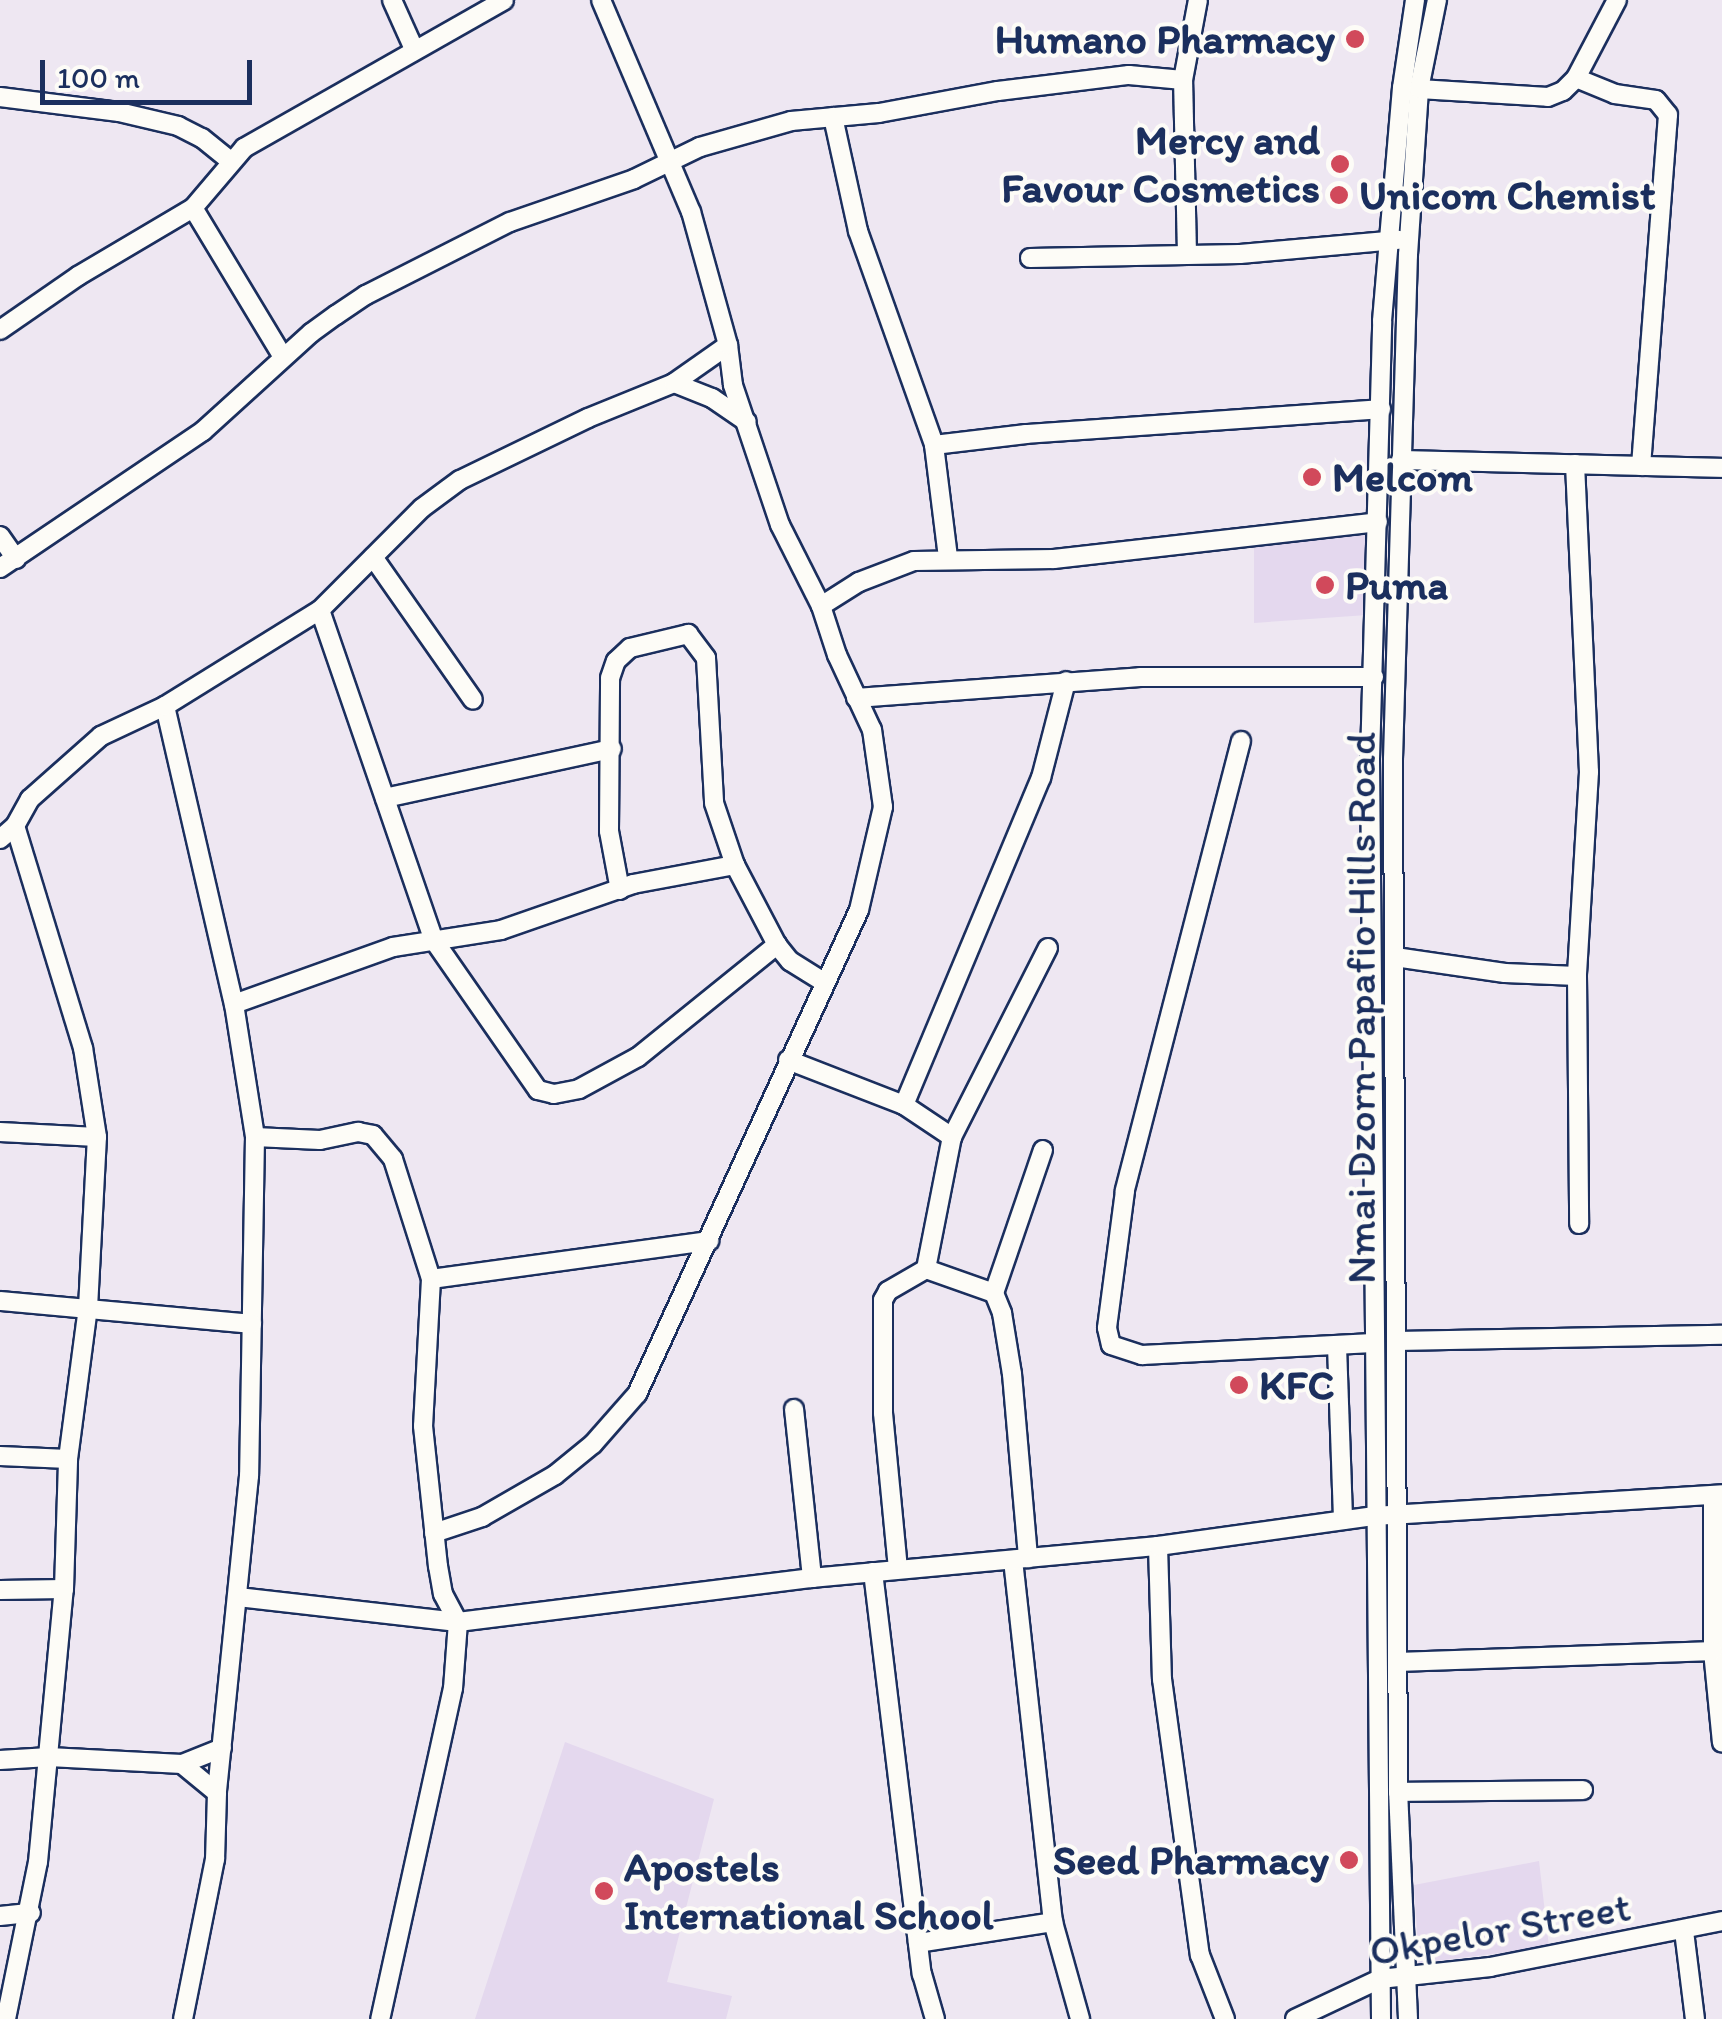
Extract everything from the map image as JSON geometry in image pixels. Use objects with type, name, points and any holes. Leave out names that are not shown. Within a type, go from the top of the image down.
[{"type":"street","points":[[392,0],[414,49]]},
{"type":"street","points":[[0,330],[78,276],[193,208],[229,160],[504,0]]},
{"type":"street","points":[[434,1532],[520,1498],[581,1455],[614,1424],[637,1394],[859,910],[883,807],[872,730],[820,606],[780,525],[733,385],[728,346],[691,212],[601,0]]},
{"type":"street","points":[[1187,254],[1184,80],[1198,0]]},
{"type":"street","name":"Nmai Dzorn Papafio Hills Road","points":[[1381,2019],[1370,759],[1388,241],[1402,88],[1415,0]]},
{"type":"street","name":"Nmai Dzorn Papafio Hills Road","points":[[1408,2019],[1398,1792],[1394,958],[1401,460],[1419,89],[1437,0]]},
{"type":"street","points":[[1419,89],[1548,96],[1564,91],[1576,78],[1616,0]]},
{"type":"street","points":[[0,536],[8,564],[204,431],[283,357],[366,295],[510,222],[571,203],[700,147],[791,121],[1128,75],[1184,80]]},
{"type":"street","points":[[1576,78],[1614,94],[1656,100],[1668,115],[1641,466]]},
{"type":"street","points":[[0,97],[119,112],[178,126],[229,160]]},
{"type":"street","points":[[833,117],[862,246],[934,444],[948,558]]},
{"type":"street","points":[[193,208],[283,357]]},
{"type":"street","points":[[1030,258],[1240,254],[1409,240]]},
{"type":"street","points":[[6,2019],[31,1913],[48,1757],[64,1589],[68,1459],[88,1308],[98,1138],[83,1048],[7,832],[30,799],[101,736],[165,706],[320,610],[422,508],[460,480],[588,418],[674,383],[728,346]]},
{"type":"street","points":[[674,383],[712,398],[746,422]]},
{"type":"street","points":[[934,444],[1380,409]]},
{"type":"street","points":[[1401,460],[1722,468]]},
{"type":"street","points":[[1575,464],[1589,772],[1578,976],[1579,1224]]},
{"type":"street","points":[[820,606],[888,570],[948,558],[970,562],[1054,559],[1378,522]]},
{"type":"street","points":[[374,556],[473,700]]},
{"type":"street","points":[[320,610],[434,939],[523,1074],[538,1090],[554,1094],[579,1090],[638,1058],[776,945]]},
{"type":"street","points":[[620,890],[610,830],[610,678],[616,661],[630,648],[688,634],[706,658],[714,803],[735,864],[776,945],[790,961],[823,982]]},
{"type":"street","points":[[856,698],[1066,682],[1374,677]]},
{"type":"street","points":[[904,1105],[1041,778],[1066,682]]},
{"type":"street","points":[[165,706],[234,1004],[255,1137],[249,1476],[214,1858],[183,2019]]},
{"type":"street","points":[[1240,741],[1125,1191],[1107,1328],[1111,1345],[1142,1355],[1374,1343]]},
{"type":"street","points":[[385,798],[612,750]]},
{"type":"street","points":[[234,1004],[393,947],[501,930],[620,890],[735,864]]},
{"type":"street","points":[[926,1269],[952,1137],[1048,948]]},
{"type":"street","points":[[1394,958],[1505,973],[1578,976]]},
{"type":"street","points":[[788,1060],[904,1105],[952,1137]]},
{"type":"street","points":[[0,1132],[98,1138]]},
{"type":"street","points":[[255,1137],[373,1135],[393,1160],[431,1279],[424,1426],[443,1594],[458,1622],[453,1688],[380,2019]]},
{"type":"street","points":[[1043,1150],[994,1293],[1012,1374],[1021,1559],[1053,1922],[1080,2019]]},
{"type":"street","points":[[431,1279],[710,1241]]},
{"type":"street","points":[[898,1570],[880,1369],[884,1300],[888,1290],[926,1269],[994,1293]]},
{"type":"street","points":[[0,1301],[252,1324]]},
{"type":"street","points":[[1397,1341],[1722,1336]]},
{"type":"street","points":[[1337,1346],[1343,1520]]},
{"type":"street","points":[[794,1408],[812,1578]]},
{"type":"street","points":[[0,1456],[68,1459]]},
{"type":"street","points":[[238,1597],[458,1622],[812,1578],[1158,1546],[1375,1516],[1718,1495],[1713,1651],[1722,1743]]},
{"type":"street","points":[[1158,1546],[1162,1678],[1200,1954],[1225,2019]]},
{"type":"street","points":[[873,1572],[918,1943],[934,2019]]},
{"type":"street","points":[[0,1590],[64,1589]]},
{"type":"street","points":[[1400,1662],[1713,1651]]},
{"type":"street","points":[[0,1760],[48,1757],[182,1764],[222,1748]]},
{"type":"street","points":[[182,1764],[217,1793]]},
{"type":"street","points":[[1398,1792],[1583,1790]]},
{"type":"street","points":[[0,1916],[31,1913]]},
{"type":"street","name":"Okpelor Street","points":[[1295,2019],[1380,1979],[1490,1967],[1684,1931],[1722,1920]]},
{"type":"street","points":[[918,1943],[1053,1922]]},
{"type":"street","points":[[1684,1931],[1694,2019]]},
{"type":"shaded area","points":[[1371,533],[1367,615],[1254,623],[1254,544]]},
{"type":"shaded area","name":"Apostels International School","points":[[565,1742],[714,1799],[667,1982],[732,1996],[726,2019],[475,2019]]},
{"type":"shaded area","points":[[1539,1861],[1549,1947],[1419,1963],[1414,1885]]},
{"type":"place","name":"Humano Pharmacy","points":[[1355,39]]},
{"type":"place","name":"Mercy and Favour Cosmetics","points":[[1340,164]]},
{"type":"place","name":"Unicom Chemist","points":[[1339,195]]},
{"type":"place","name":"Melcom","points":[[1312,477]]},
{"type":"place","name":"Puma","points":[[1325,585]]},
{"type":"place","name":"KFC","points":[[1239,1385]]},
{"type":"place","name":"Seed Pharmacy","points":[[1349,1860]]},
{"type":"place","name":"Apostels International School","points":[[604,1891]]}]
